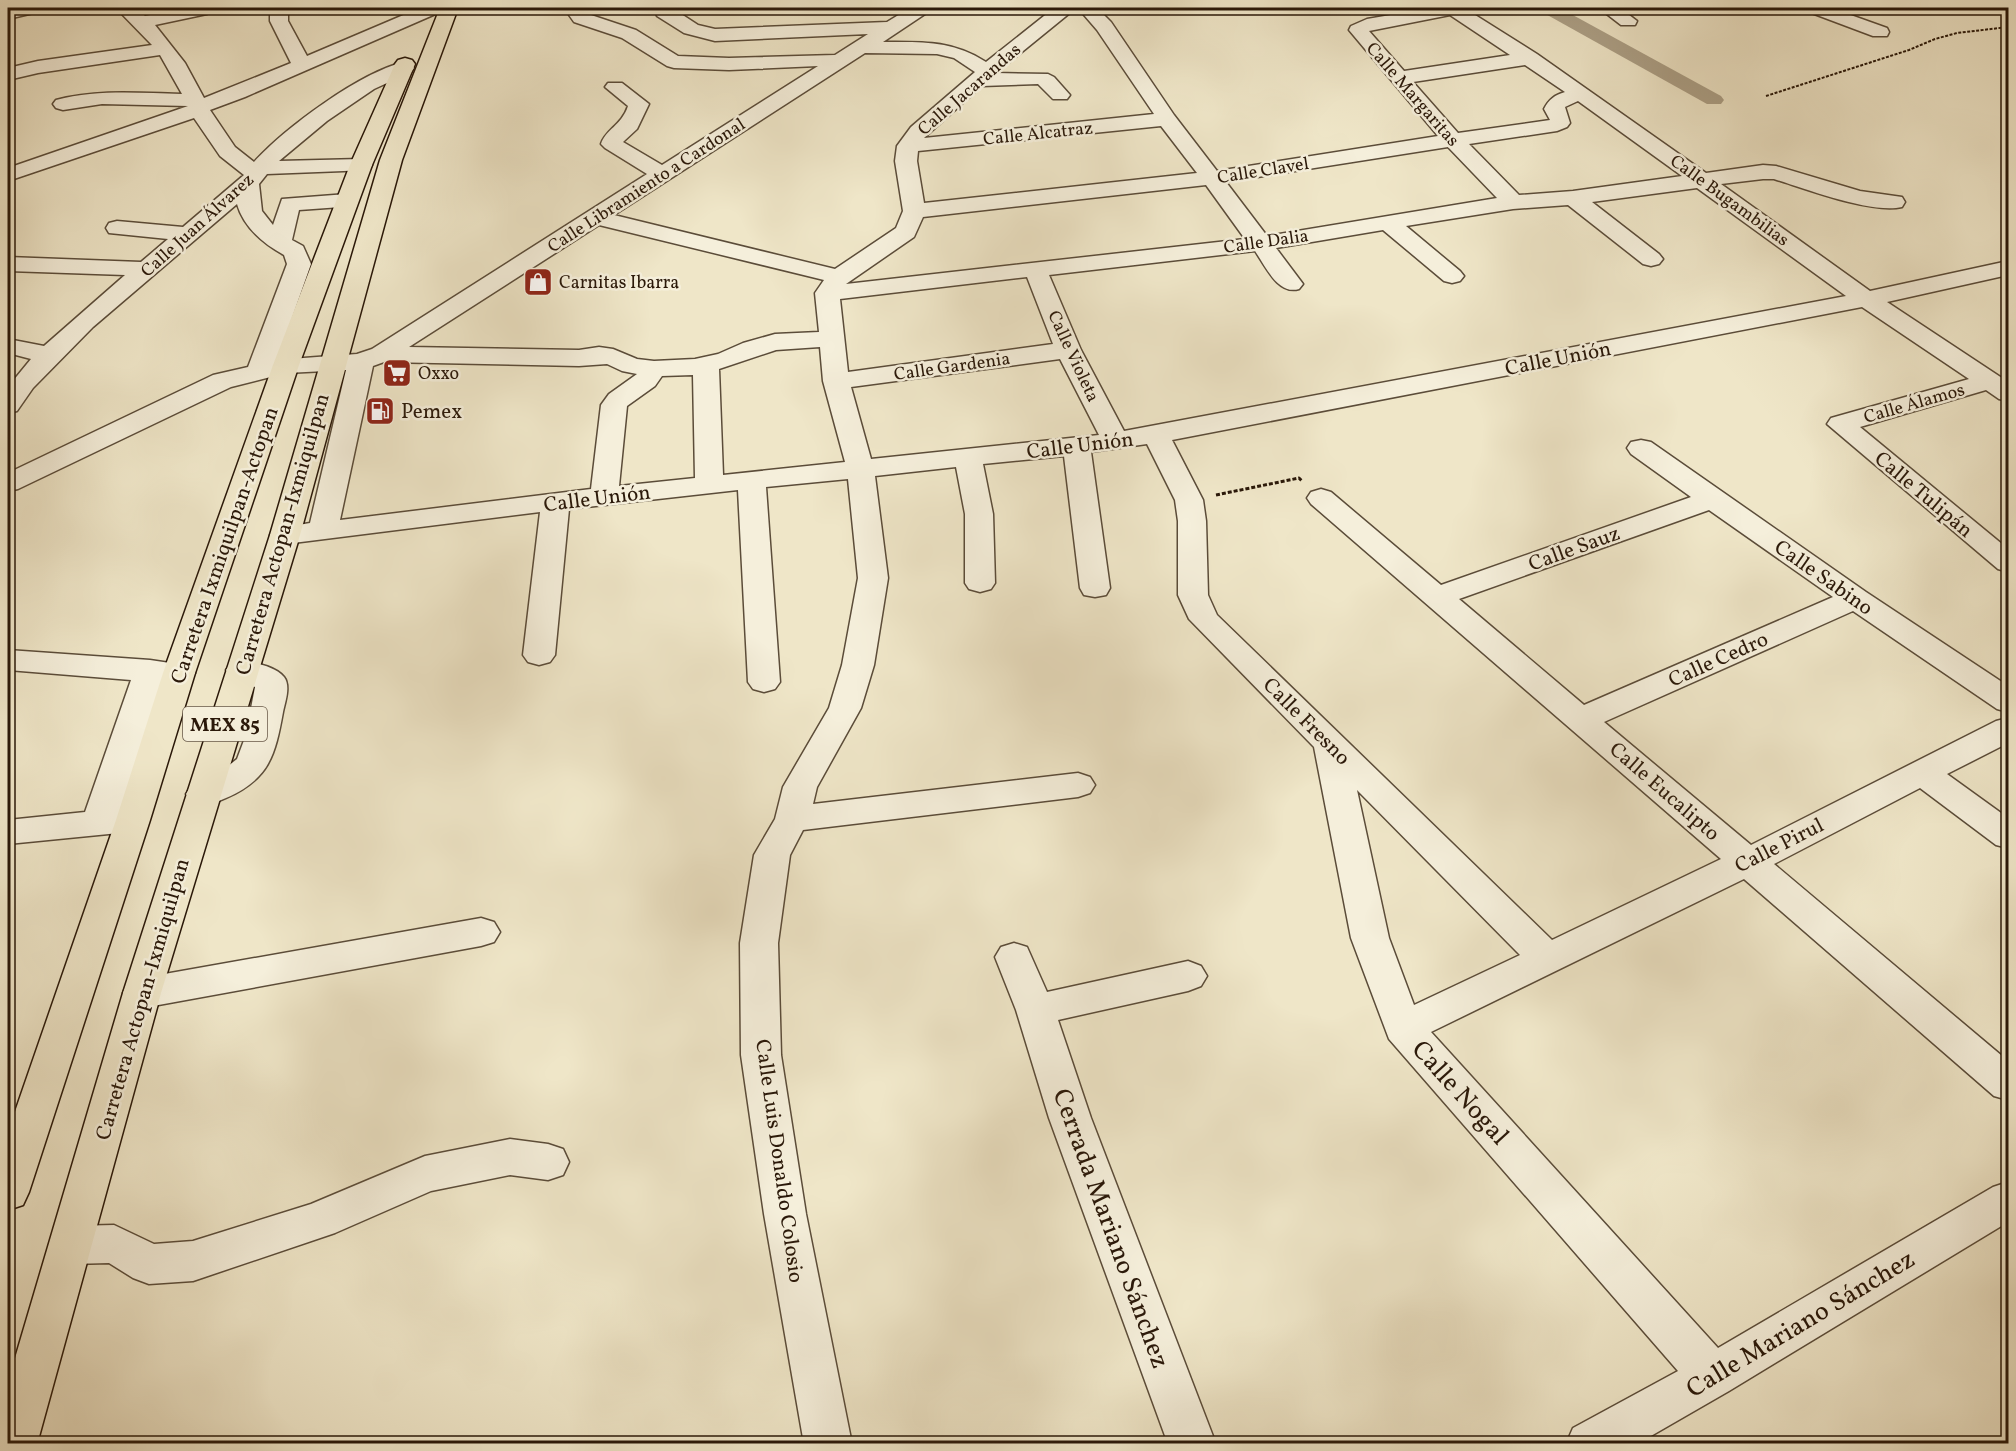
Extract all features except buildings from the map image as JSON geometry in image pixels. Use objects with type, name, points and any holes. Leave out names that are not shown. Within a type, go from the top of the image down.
[{"type":"main road","name":"Carretera Ixmiquilpan-Actopan","points":[[8,1192],[133,820],[165,672],[273,368],[404,68],[435,8]]},
{"type":"main road","name":"Carretera Actopan-Ixmiquilpan","points":[[242,670],[285,535],[358,359],[391,160],[435,8]]},
{"type":"main road","name":"Carretera Actopan-Ixmiquilpan","points":[[13,1443],[142,993],[203,794]]},
{"type":"street","points":[[8,14],[32,8]]},
{"type":"street","points":[[125,8],[142,22],[165,49],[228,153],[255,175],[304,166],[361,165]]},
{"type":"street","points":[[279,8],[279,21],[302,66]]},
{"type":"street","points":[[8,175],[197,105],[238,93],[435,8]]},
{"type":"street","points":[[663,8],[664,12],[691,29],[715,35],[889,28]]},
{"type":"street","name":"Calle Libramiento a Cardonal","points":[[358,359],[663,175],[922,8]]},
{"type":"street","name":"Calle Jacarandas","points":[[914,211],[906,161],[908,146],[918,131],[981,75],[1065,8]]},
{"type":"street","points":[[1087,8],[1104,26],[1167,119],[1291,284]]},
{"type":"street","name":"Calle Bugambilias","points":[[1453,8],[1582,94],[1866,299],[1999,387]]},
{"type":"street","name":"Calle Margaritas","points":[[1453,8],[1361,27],[1358,30],[1453,140],[1513,202]]},
{"type":"street","points":[[1608,8],[1628,21]]},
{"type":"street","points":[[1815,8],[1880,33]]},
{"type":"street","points":[[576,11],[612,9]]},
{"type":"street","points":[[142,22],[201,10]]},
{"type":"street","points":[[576,11],[593,23],[629,34],[674,62],[729,64],[838,61]]},
{"type":"street","points":[[860,47],[937,48],[961,54],[981,75],[1041,78],[1060,95]]},
{"type":"street","points":[[9,74],[165,49]]},
{"type":"street","points":[[1400,78],[1530,58]]},
{"type":"street","name":"Calle Juan Álvarez","points":[[8,405],[15,385],[84,322],[194,230],[255,175],[274,153],[320,117],[367,85],[404,68]]},
{"type":"street","points":[[615,87],[639,104],[636,118],[613,139],[612,144],[663,175]]},
{"type":"street","name":"Calle Clavel","points":[[914,211],[1212,178],[1550,127],[1560,123],[1560,118],[1554,109],[1556,103],[1562,99],[1582,94]]},
{"type":"street","points":[[63,104],[102,98],[197,105]]},
{"type":"street","name":"Calle Alcatraz","points":[[908,146],[1075,138],[1167,119]]},
{"type":"street","points":[[279,243],[304,166]]},
{"type":"street","name":"Calle Dalia","points":[[833,285],[1035,269],[1259,244],[1513,202],[1573,198],[1763,172],[1776,173],[1858,197],[1894,202]]},
{"type":"street","points":[[255,175],[248,202],[254,218],[279,243],[295,251],[299,264],[273,368]]},
{"type":"street","points":[[1573,198],[1651,259]]},
{"type":"street","points":[[290,204],[347,201]]},
{"type":"street","points":[[833,285],[906,232],[914,211]]},
{"type":"street","points":[[595,217],[833,285]]},
{"type":"street","points":[[117,228],[194,230],[254,218]]},
{"type":"street","points":[[1388,223],[1452,276]]},
{"type":"street","points":[[8,264],[149,269]]},
{"type":"street","name":"Calle Unión","points":[[285,535],[604,496],[1077,446],[1156,435],[1866,299],[2008,268]]},
{"type":"street","name":"Calle Violeta","points":[[1035,269],[1068,350],[1116,441]]},
{"type":"street","points":[[833,285],[832,339],[836,381],[860,468]]},
{"type":"street","points":[[8,483],[222,381],[273,368],[358,359],[579,358],[598,355],[613,357],[631,366],[654,369],[706,365],[775,342],[832,339]]},
{"type":"street","points":[[8,346],[49,355]]},
{"type":"street","name":"Calle Gardenia","points":[[836,381],[1068,350]]},
{"type":"street","points":[[323,530],[358,359]]},
{"type":"street","points":[[706,365],[709,486]]},
{"type":"street","points":[[604,496],[614,405],[620,396],[650,377],[654,369]]},
{"type":"street","name":"Calle Álamos","points":[[1840,424],[1999,387]]},
{"type":"street","name":"Calle Tulipán","points":[[1840,424],[2008,563]]},
{"type":"street","name":"Calle Fresno","points":[[1156,435],[1189,500],[1192,521],[1193,595],[1204,619],[1548,959]]},
{"type":"street","points":[[1077,446],[1095,588]]},
{"type":"street","name":"Calle Sabino","points":[[1641,448],[1855,599],[2008,701]]},
{"type":"street","points":[[968,458],[979,514],[980,583]]},
{"type":"street","name":"Calle Luis Donaldo Colosio","points":[[828,1443],[785,1214],[761,1055],[759,943],[772,855],[792,819],[800,786],[845,708],[858,665],[873,578],[868,519],[860,468]]},
{"type":"street","points":[[752,481],[764,682]]},
{"type":"street","name":"Calle Eucalipto","points":[[1321,498],[2008,1084]]},
{"type":"street","name":"Calle Sauz","points":[[1436,597],[1713,499]]},
{"type":"street","points":[[539,655],[555,503]]},
{"type":"street","name":"Calle Cedro","points":[[1581,719],[1855,599]]},
{"type":"street","points":[[8,660],[165,672],[99,822]]},
{"type":"street","points":[[203,794],[230,782],[245,772],[254,761],[271,693],[271,682],[242,670]]},
{"type":"street","name":"Calle Pirul","points":[[1403,1028],[1747,862],[2008,729]]},
{"type":"street","name":"Calle Nogal","points":[[1330,745],[1370,938],[1403,1028],[1713,1376]]},
{"type":"street","points":[[1921,772],[2008,836]]},
{"type":"street","points":[[792,819],[1078,785]]},
{"type":"street","points":[[8,832],[133,820]]},
{"type":"street","points":[[142,993],[481,932]]},
{"type":"street","name":"Cerrada Mariano Sánchez","points":[[1014,957],[1035,1010],[1070,1118],[1192,1443]]},
{"type":"street","points":[[1035,1010],[1188,976]]},
{"type":"street","points":[[70,1245],[114,1244],[149,1264],[193,1262],[320,1220],[424,1174],[510,1157],[548,1162]]},
{"type":"street","name":"Calle Mariano Sánchez","points":[[1590,1443],[1713,1376],[2008,1200]]},
{"type":"path","points":[[1766,96],[1909,50],[1935,39],[1957,33],[2008,27]]},
{"type":"path","points":[[1189,500],[1299,478],[1321,498]]},
{"type":"waterway","points":[[1548,8],[1714,100]]},
{"type":"place","name":"Carnitas Ibarra","points":[[538,282]]},
{"type":"place","name":"Oxxo","points":[[397,373]]},
{"type":"place","name":"Pemex","points":[[380,411]]}]
